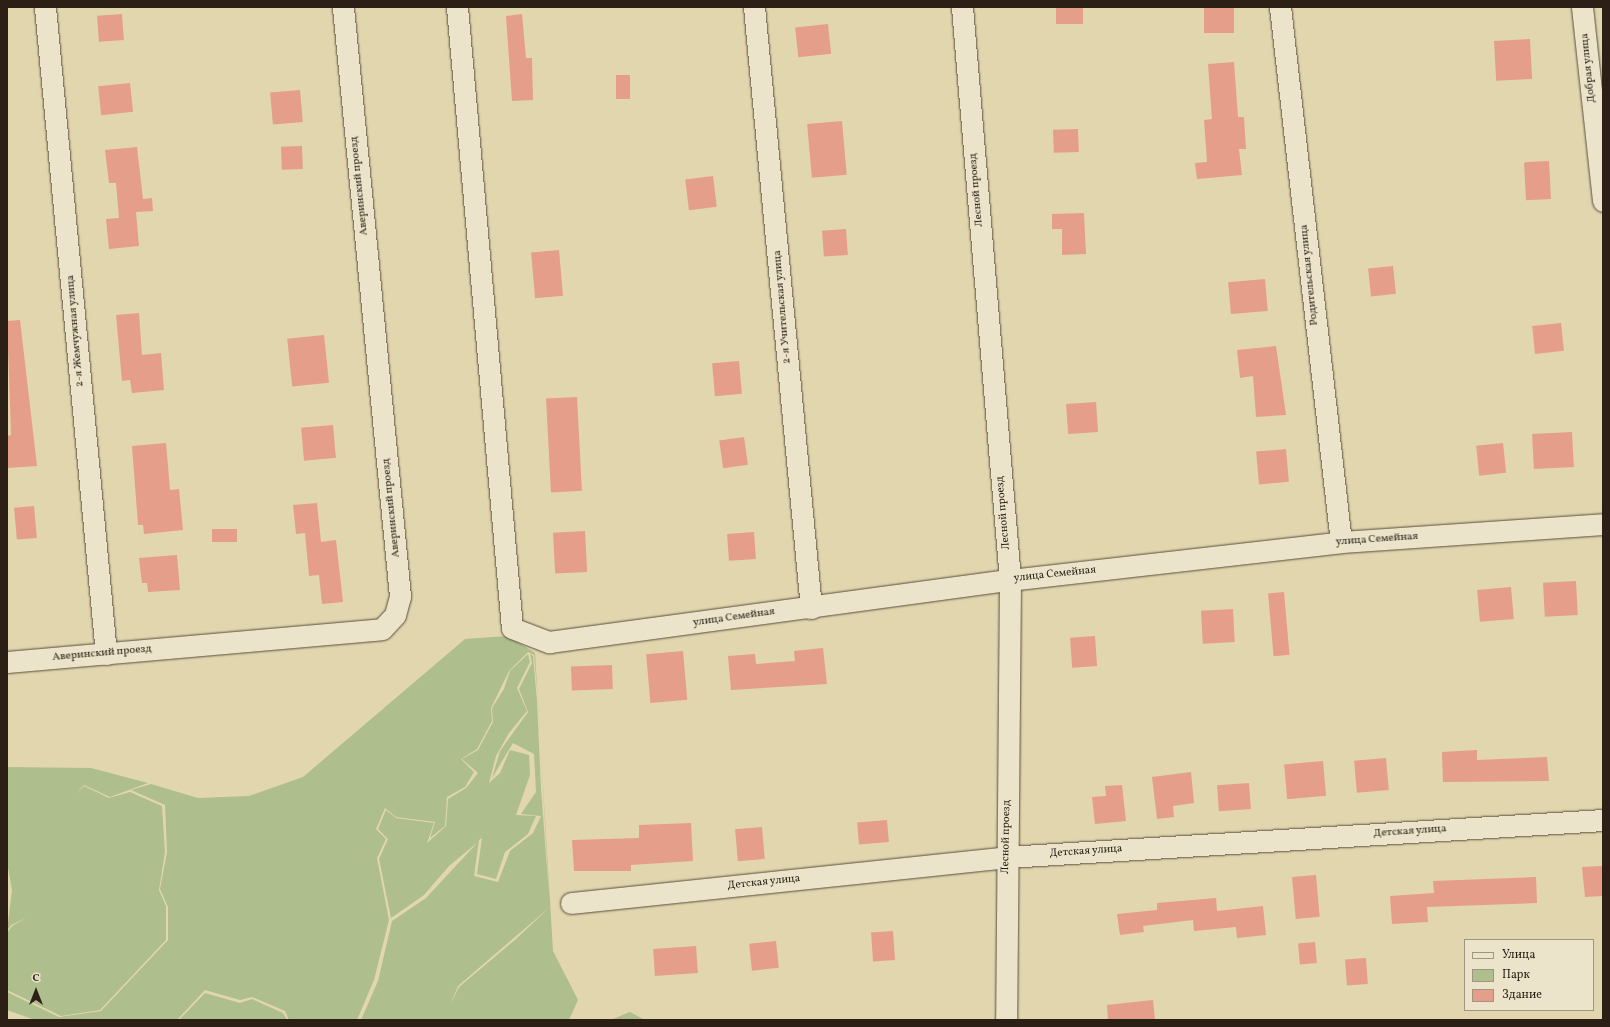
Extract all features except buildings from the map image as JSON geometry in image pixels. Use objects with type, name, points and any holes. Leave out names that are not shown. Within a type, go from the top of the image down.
[{"type":"street","name":"2-я Жемчужная улица","points":[[45,7],[106,654]]},
{"type":"street","name":"Аверинский проезд","points":[[7,662],[382,629],[395,615],[400,596],[343,7]]},
{"type":"street","name":"улица Семейная","points":[[457,7],[512,628],[549,642],[811,608],[1010,580],[1341,542],[1603,524]]},
{"type":"street","name":"2-я Учительская улица","points":[[754,7],[811,608]]},
{"type":"street","name":"Лесной проезд","points":[[962,7],[1010,580],[1006,857],[1006,1020]]},
{"type":"street","name":"Родительская улица","points":[[1280,7],[1341,542]]},
{"type":"street","name":"Добрая улица","points":[[1582,7],[1603,201]]},
{"type":"street","name":"Детская улица","points":[[571,903],[1006,857],[1603,820]]},
{"type":"green space","points":[[508,636],[535,653],[537,694],[534,655],[528,652],[509,671],[491,708],[492,721],[477,749],[461,759],[474,772],[465,787],[447,797],[445,826],[430,838],[435,822],[396,817],[385,808],[376,829],[386,839],[377,858],[389,920],[374,980],[357,1020],[289,1020],[285,1011],[252,997],[240,1000],[205,990],[177,1020],[35,1020],[7,1010],[7,992],[59,1017],[101,1011],[168,940],[168,907],[160,889],[167,852],[165,805],[131,790],[151,784],[198,798],[249,796],[303,777],[465,639]]},
{"type":"green space","points":[[528,654],[530,662],[517,688],[527,711],[509,733],[496,756],[489,783],[500,773],[510,750],[529,755],[530,775],[516,815],[536,816],[528,834],[505,852],[496,879],[477,874],[482,838],[479,840],[474,876],[498,882],[510,851],[533,833],[541,816],[521,814],[536,792],[534,754],[513,743],[492,778],[500,751],[528,712],[519,689],[532,663],[530,654],[533,656],[537,701],[541,788],[549,895],[540,740],[553,951],[578,1000],[569,1020],[361,1020],[378,981],[392,921],[426,898],[478,842],[449,866],[424,895],[391,918],[379,859],[388,839],[378,829],[386,810],[396,818],[434,823],[427,843],[446,826],[448,799],[466,788],[478,773],[462,759],[478,750],[493,722],[492,708],[504,689],[510,671]],"holes":[[[550,907],[516,939],[459,987],[450,1005],[458,986]]]},
{"type":"green space","points":[[537,694],[538,700],[540,740]]},
{"type":"green space","points":[[7,767],[91,768],[148,783],[110,797],[84,785],[76,794],[84,786],[109,798],[130,792],[162,806],[165,852],[159,890],[166,906],[166,940],[100,1010],[61,1016],[7,990],[7,933],[12,926],[26,918],[11,925],[7,931],[12,890],[7,862]]},
{"type":"green space","points":[[205,993],[240,1003],[252,999],[283,1013],[287,1020],[179,1020]]},
{"type":"green space","points":[[630,1012],[645,1020],[613,1020],[613,1019]]}]
